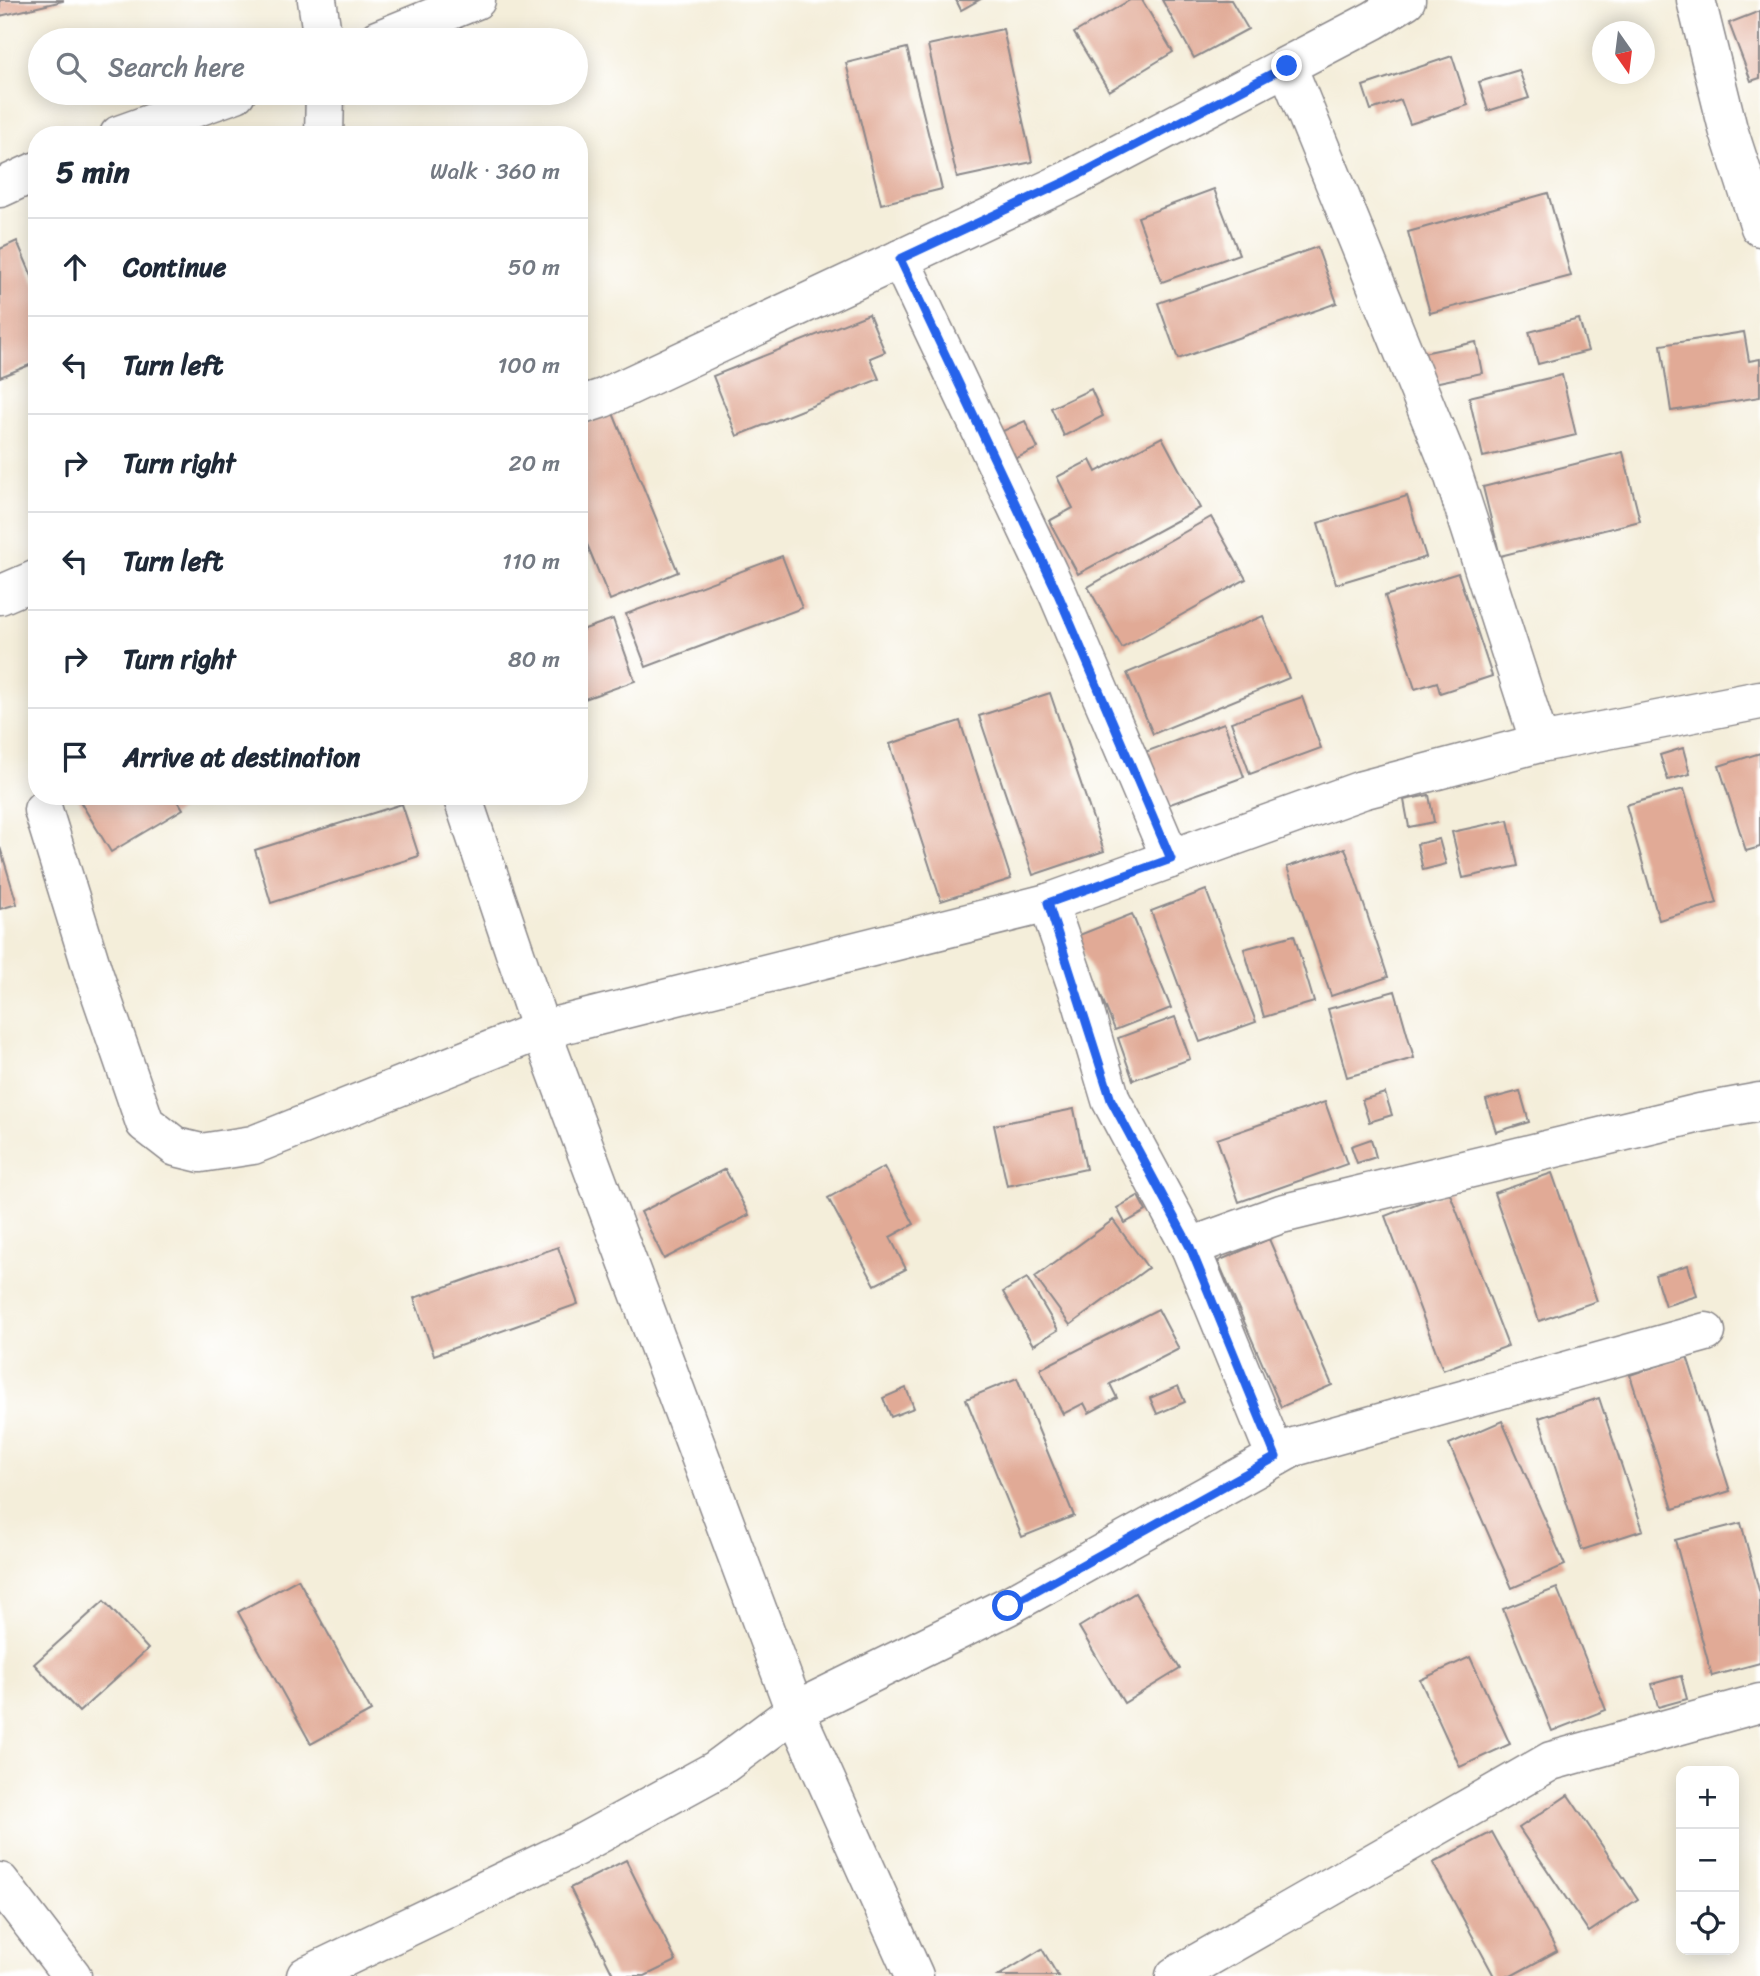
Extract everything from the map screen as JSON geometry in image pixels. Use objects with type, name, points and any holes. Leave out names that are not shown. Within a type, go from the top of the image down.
[{"type":"street","points":[[317,0],[321,28]]},
{"type":"street","points":[[407,28],[476,0]]},
{"type":"street","points":[[588,403],[1069,180],[1374,20],[1406,0]]},
{"type":"street","points":[[1696,0],[1728,130],[1760,227]]},
{"type":"street","points":[[1287,66],[1452,471],[1540,743]]},
{"type":"street","points":[[144,126],[203,105]]},
{"type":"street","points":[[324,126],[325,105]]},
{"type":"street","points":[[0,188],[28,175]]},
{"type":"street","points":[[900,259],[1058,594],[1171,859]]},
{"type":"street","points":[[0,595],[28,583]]},
{"type":"street","points":[[43,810],[93,972],[145,1123],[176,1147],[201,1153],[253,1145],[541,1030],[1048,903],[1362,790],[1540,743],[1760,700]]},
{"type":"street","points":[[465,805],[541,1030],[794,1711],[914,1976]]},
{"type":"street","points":[[1048,903],[1111,1100],[1190,1247],[1276,1457]]},
{"type":"street","points":[[1190,1247],[1281,1214],[1700,1113],[1760,1102]]},
{"type":"street","points":[[306,1976],[587,1840],[716,1770],[794,1711],[1008,1606],[1294,1447],[1706,1332]]},
{"type":"street","points":[[1175,1976],[1551,1761],[1760,1703]]},
{"type":"street","points":[[0,1882],[72,1976]]},
{"type":"building","points":[[0,0],[63,0],[63,1],[0,16]]},
{"type":"building","points":[[956,0],[979,0],[961,10]]},
{"type":"building","points":[[1130,0],[1142,0],[1173,52],[1109,91],[1074,33]]},
{"type":"building","points":[[1162,0],[1231,0],[1248,29],[1194,58]]},
{"type":"building","points":[[1760,11],[1760,78],[1751,81],[1729,23]]},
{"type":"building","points":[[1003,29],[1032,162],[957,178],[928,45]]},
{"type":"building","points":[[907,48],[942,189],[881,204],[846,63]]},
{"type":"building","points":[[1452,56],[1468,105],[1410,124],[1401,100],[1371,110],[1363,86]]},
{"type":"building","points":[[1519,70],[1529,98],[1488,111],[1479,82]]},
{"type":"building","points":[[1214,189],[1239,254],[1162,282],[1138,217]]},
{"type":"building","points":[[1548,193],[1571,276],[1430,313],[1408,232]]},
{"type":"building","points":[[17,241],[28,267],[28,366],[0,377],[0,249]]},
{"type":"building","points":[[1317,247],[1337,303],[1178,359],[1158,303]]},
{"type":"building","points":[[869,314],[885,352],[870,358],[879,379],[737,436],[713,376]]},
{"type":"building","points":[[1579,319],[1588,351],[1538,364],[1529,332]]},
{"type":"building","points":[[1744,332],[1749,361],[1760,359],[1760,397],[1671,411],[1661,345]]},
{"type":"building","points":[[1476,342],[1482,373],[1429,384],[1423,353]]},
{"type":"building","points":[[1562,375],[1576,435],[1483,457],[1469,397]]},
{"type":"building","points":[[1091,389],[1103,416],[1064,436],[1051,408]]},
{"type":"building","points":[[613,413],[678,572],[610,600],[588,547],[588,423]]},
{"type":"building","points":[[1025,421],[1038,448],[1006,463],[994,435]]},
{"type":"building","points":[[1162,437],[1200,508],[1078,574],[1049,521],[1073,508],[1057,477],[1090,460],[1096,472]]},
{"type":"building","points":[[1623,452],[1640,521],[1500,556],[1483,487]]},
{"type":"building","points":[[1407,496],[1426,557],[1336,584],[1318,523]]},
{"type":"building","points":[[1211,517],[1246,579],[1122,648],[1088,587]]},
{"type":"building","points":[[782,556],[802,608],[646,667],[626,614]]},
{"type":"building","points":[[1458,573],[1492,676],[1440,693],[1437,682],[1415,689],[1385,596]]},
{"type":"building","points":[[1263,616],[1289,678],[1153,734],[1127,673]]},
{"type":"building","points":[[613,619],[635,681],[588,698],[588,628]]},
{"type":"building","points":[[1050,693],[1104,851],[1033,875],[979,716]]},
{"type":"building","points":[[1302,697],[1321,748],[1250,774],[1231,722]]},
{"type":"building","points":[[960,721],[1011,879],[941,901],[890,744]]},
{"type":"building","points":[[1224,723],[1244,777],[1165,806],[1145,752]]},
{"type":"building","points":[[1683,748],[1690,774],[1668,780],[1660,755]]},
{"type":"building","points":[[1760,753],[1760,847],[1746,851],[1719,766]]},
{"type":"building","points":[[1684,789],[1717,903],[1659,920],[1626,805]]},
{"type":"building","points":[[1429,795],[1434,822],[1409,827],[1404,800]]},
{"type":"building","points":[[82,805],[181,805],[183,809],[111,852]]},
{"type":"building","points":[[402,805],[419,856],[271,903],[255,850]]},
{"type":"building","points":[[1508,820],[1518,866],[1463,878],[1452,832]]},
{"type":"building","points":[[1439,839],[1446,864],[1423,870],[1417,844]]},
{"type":"building","points":[[0,847],[17,904],[0,909]]},
{"type":"building","points":[[1345,848],[1388,977],[1331,996],[1287,867]]},
{"type":"building","points":[[1206,890],[1256,1022],[1200,1042],[1151,911]]},
{"type":"building","points":[[1132,914],[1171,1008],[1115,1030],[1077,936]]},
{"type":"building","points":[[1294,935],[1314,1002],[1264,1017],[1244,949]]},
{"type":"building","points":[[1395,991],[1414,1058],[1347,1077],[1328,1009]]},
{"type":"building","points":[[1175,1017],[1190,1059],[1133,1080],[1118,1038]]},
{"type":"building","points":[[1520,1091],[1529,1122],[1496,1132],[1486,1100]]},
{"type":"building","points":[[1385,1093],[1392,1115],[1369,1122],[1362,1100]]},
{"type":"building","points":[[1325,1102],[1347,1164],[1239,1202],[1217,1139]]},
{"type":"building","points":[[1074,1109],[1086,1169],[1007,1186],[994,1125]]},
{"type":"building","points":[[1371,1139],[1376,1157],[1357,1163],[1351,1146]]},
{"type":"building","points":[[884,1167],[914,1224],[890,1237],[906,1269],[875,1285],[828,1198]]},
{"type":"building","points":[[725,1169],[749,1215],[664,1259],[641,1212]]},
{"type":"building","points":[[1552,1173],[1597,1301],[1539,1321],[1494,1193]]},
{"type":"building","points":[[1449,1191],[1508,1346],[1443,1370],[1385,1216]]},
{"type":"building","points":[[1138,1196],[1146,1211],[1125,1223],[1117,1208]]},
{"type":"building","points":[[1113,1220],[1148,1268],[1070,1325],[1035,1277]]},
{"type":"building","points":[[1269,1239],[1332,1385],[1281,1407],[1218,1261]]},
{"type":"building","points":[[558,1247],[578,1304],[434,1355],[414,1298]]},
{"type":"building","points":[[1688,1265],[1697,1296],[1665,1306],[1655,1275]]},
{"type":"building","points":[[1027,1278],[1058,1330],[1033,1345],[1003,1292]]},
{"type":"building","points":[[1158,1309],[1179,1349],[1110,1384],[1117,1398],[1089,1413],[1084,1403],[1063,1414],[1040,1369]]},
{"type":"building","points":[[1687,1356],[1730,1491],[1673,1509],[1630,1375]]},
{"type":"building","points":[[1017,1378],[1074,1516],[1022,1537],[966,1399]]},
{"type":"building","points":[[1178,1386],[1185,1402],[1157,1414],[1150,1398]]},
{"type":"building","points":[[906,1388],[914,1408],[891,1417],[883,1398]]},
{"type":"building","points":[[1599,1398],[1643,1530],[1582,1550],[1539,1418]]},
{"type":"building","points":[[1502,1421],[1565,1565],[1512,1588],[1449,1444]]},
{"type":"building","points":[[1741,1523],[1760,1594],[1760,1663],[1712,1676],[1675,1540]]},
{"type":"building","points":[[298,1579],[371,1711],[311,1744],[238,1612]]},
{"type":"building","points":[[1557,1588],[1606,1710],[1552,1731],[1503,1609]]},
{"type":"building","points":[[1135,1593],[1180,1669],[1124,1703],[1079,1627]]},
{"type":"building","points":[[104,1601],[148,1649],[79,1712],[34,1664]]},
{"type":"building","points":[[1470,1657],[1510,1744],[1460,1767],[1420,1680]]},
{"type":"building","points":[[1681,1676],[1687,1699],[1658,1707],[1652,1684]]},
{"type":"building","points":[[1568,1795],[1638,1899],[1589,1932],[1519,1828]]},
{"type":"building","points":[[1492,1832],[1557,1951],[1511,1976],[1494,1976],[1433,1863]]},
{"type":"building","points":[[626,1860],[676,1961],[645,1976],[614,1976],[570,1888]]},
{"type":"building","points":[[1042,1949],[1058,1976],[998,1976]]},
{"type":"route","points":[[1008,1606],[1276,1457],[1190,1247],[1111,1100],[1081,999],[1048,903],[1171,859],[1058,594],[900,259],[1069,180],[1287,66]]}]
